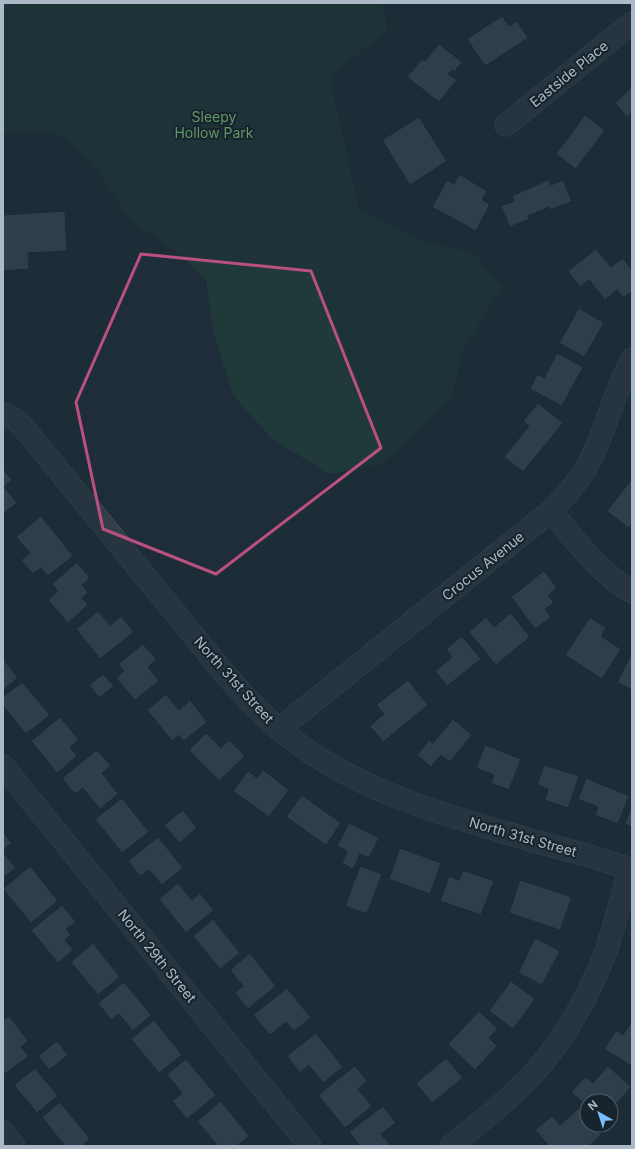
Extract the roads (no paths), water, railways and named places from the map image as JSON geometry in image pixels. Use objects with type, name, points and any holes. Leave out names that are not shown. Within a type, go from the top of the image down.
[{"type":"street","name":"Eastside Place","points":[[506,125],[632,23]]},
{"type":"street","name":"Crocus Avenue","points":[[279,730],[551,511],[575,485],[590,461],[632,359]]},
{"type":"street","name":"North 31st Street","points":[[3,413],[16,420],[24,428],[224,674],[279,730],[338,770],[377,789],[475,824],[631,869]]},
{"type":"street","points":[[551,511],[605,573],[632,592]]},
{"type":"street","name":"North 29th Street","points":[[3,766],[310,1146]]},
{"type":"street","points":[[451,1146],[521,1086],[552,1051],[570,1024],[583,1003],[606,950],[631,869]]},
{"type":"street","points":[[3,1132],[14,1146]]},
{"type":"park label","name":"Sleepy Hollow Park","points":[[214,126]]}]
